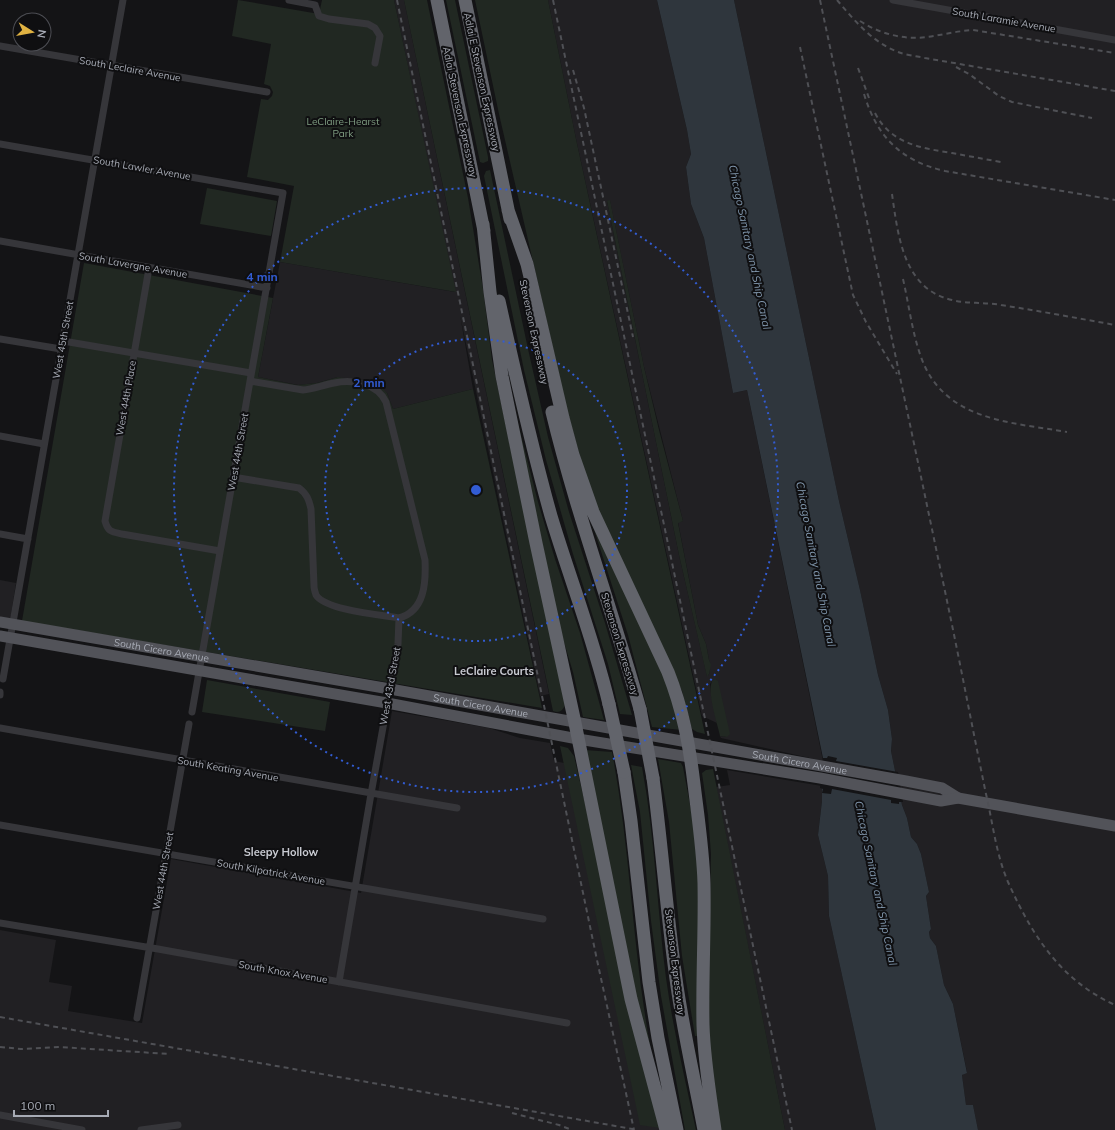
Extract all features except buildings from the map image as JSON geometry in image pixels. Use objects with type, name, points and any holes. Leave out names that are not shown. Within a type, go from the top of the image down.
[{"type":"highway","name":"Adlai Stevenson Expressway","points":[[436,0],[483,224]]},
{"type":"highway","name":"Adlai E Stevenson Expressway","points":[[464,0],[498,165]]},
{"type":"highway","name":"Stevenson Expressway","points":[[498,165],[542,367],[568,476],[614,619],[640,709],[653,778],[662,844],[677,987],[710,1122],[704,1130]]},
{"type":"highway","points":[[508,210],[527,264],[563,418],[584,487],[593,512],[670,678],[677,696],[689,743],[702,846],[704,884],[702,984],[703,1026],[710,1122]]},
{"type":"highway","points":[[483,224],[533,450],[558,538],[601,669],[617,737],[624,772],[635,849],[649,982],[667,1111],[666,1130]]},
{"type":"highway","points":[[483,224],[490,292],[502,376],[575,723],[630,999],[667,1111],[677,1130]]},
{"type":"main road","name":"South Cicero Avenue","points":[[0,622],[390,689],[906,781],[942,788],[958,798]]},
{"type":"main road","name":"South Cicero Avenue","points":[[5,637],[387,703],[578,739],[820,778],[941,801],[958,798],[1115,826]]},
{"type":"street","name":"West 45th Street","points":[[3,679],[5,637],[13,624],[123,0]]},
{"type":"street","points":[[289,0],[315,2],[319,16],[329,19],[368,24],[375,28],[380,36],[375,63]]},
{"type":"street","name":"South Laramie Avenue","points":[[893,0],[1115,40]]},
{"type":"street","name":"South Leclaire Avenue","points":[[0,46],[264,92]]},
{"type":"street","name":"South Lawler Avenue","points":[[0,144],[283,193]]},
{"type":"street","name":"West 44th Street","points":[[192,712],[283,193]]},
{"type":"street","name":"South Lavergne Avenue","points":[[0,241],[266,288]]},
{"type":"street","name":"West 44th Place","points":[[149,268],[105,521],[108,528],[113,532],[220,551]]},
{"type":"street","points":[[0,339],[61,349]]},
{"type":"street","points":[[63,341],[252,373]]},
{"type":"street","points":[[233,477],[299,488],[305,493],[310,500],[311,510],[314,586],[316,595],[323,601],[337,607],[399,618],[405,617],[421,600],[425,580],[425,560],[386,402],[383,396],[379,391],[367,385],[358,383],[342,382],[311,389],[297,390],[250,381]]},
{"type":"street","points":[[0,436],[44,444]]},
{"type":"street","points":[[0,534],[28,539]]},
{"type":"street","name":"West 43rd Street","points":[[340,982],[355,887],[398,644],[399,618]]},
{"type":"street","name":"West 44th Street","points":[[137,1018],[189,724]]},
{"type":"street","name":"South Keating Avenue","points":[[0,728],[457,808]]},
{"type":"street","name":"South Kilpatrick Avenue","points":[[0,825],[543,919]]},
{"type":"street","name":"South Knox Avenue","points":[[0,923],[567,1022]]},
{"type":"street","points":[[0,1115],[82,1130]]},
{"type":"street","points":[[141,1130],[178,1126]]},
{"type":"shaded area","points":[[394,0],[404,0],[549,694],[540,696],[460,315],[473,389],[393,409],[387,393],[338,377],[317,383],[298,385],[258,377],[280,262],[455,292]]},
{"type":"shaded area","points":[[548,0],[657,0],[687,130],[691,154],[686,167],[691,204],[704,238],[733,393],[747,390],[823,761],[721,738],[720,736],[727,737],[712,681],[710,684],[711,694],[717,723],[702,716],[576,139]],"holes":[[[607,201],[610,201],[644,367],[683,521],[678,522],[698,625],[706,644],[710,666],[709,674],[707,676],[679,555]]]},
{"type":"shaded area","points":[[734,0],[1115,0],[1115,1130],[978,1130],[973,1105],[966,1105],[962,1075],[967,1072],[953,1004],[944,985],[936,946],[930,938],[929,932],[931,929],[926,896],[929,892],[921,854],[917,844],[911,837],[907,818],[902,805],[891,751],[892,739],[888,710],[878,675],[839,501]]},
{"type":"shaded area","points":[[0,580],[16,583],[10,621],[0,619]]},
{"type":"shaded area","points":[[392,711],[489,728],[520,738],[550,743],[554,761],[564,763],[672,1130],[0,1130],[0,930],[56,940],[49,982],[72,986],[68,1011],[142,1023],[171,859],[361,893]]},
{"type":"shaded area","points":[[727,770],[822,786],[822,801],[818,835],[828,876],[829,916],[876,1130],[785,1130],[716,787],[730,785]]},
{"type":"green space","name":"LeClaire-Hearst Park","points":[[238,0],[319,14],[322,0],[394,0],[456,292],[280,262],[294,186],[247,177],[261,99],[268,100],[272,96],[273,92],[270,86],[264,84],[271,44],[232,36]]},
{"type":"green space","points":[[404,0],[427,0],[468,198],[483,289],[492,360],[565,705],[559,712],[553,711]]},
{"type":"green space","points":[[446,0],[455,0],[488,157],[488,161],[483,163],[480,162]]},
{"type":"green space","points":[[475,0],[548,0],[576,139],[705,734],[692,729],[682,691],[598,513],[581,460],[567,410],[499,114]]},
{"type":"green space","points":[[490,170],[548,437],[569,512],[605,623],[632,715],[620,714],[608,664],[573,554],[546,460],[524,370],[484,176],[486,171]]},
{"type":"green space","points":[[207,188],[277,201],[271,236],[200,224]]},
{"type":"green space","points":[[610,200],[644,367],[683,521],[678,523],[698,625],[706,644],[711,665],[707,677],[679,555],[607,201]]},
{"type":"green space","points":[[84,263],[273,298],[258,377],[297,385],[317,383],[338,377],[376,383],[387,393],[393,409],[473,389],[542,708],[22,621]]},
{"type":"green space","points":[[511,396],[538,502],[555,559],[580,633],[604,720],[583,717],[573,672],[561,632]]},
{"type":"green space","points":[[589,514],[662,669],[682,730],[652,727],[628,635]]},
{"type":"green space","points":[[715,679],[718,681],[730,734],[727,737],[720,736],[713,708],[711,687],[712,681]]},
{"type":"green space","points":[[207,680],[330,702],[325,731],[202,712]]},
{"type":"green space","points":[[560,746],[568,748],[574,756],[660,1128],[640,1125]]},
{"type":"green space","points":[[585,750],[612,752],[623,826],[640,976],[651,1050],[632,983]]},
{"type":"green space","points":[[658,759],[681,763],[694,826],[698,857],[698,1036],[695,1036],[682,956],[669,822]]},
{"type":"green space","points":[[631,765],[642,767],[653,846],[666,978],[676,1035],[696,1130],[685,1130],[661,996],[651,921],[640,812]]},
{"type":"green space","points":[[713,769],[785,1130],[719,1130],[711,1067],[708,1022],[711,854],[708,815],[702,773],[706,770]]},
{"type":"water","name":"Chicago Sanitary and Ship Canal","points":[[657,0],[734,0],[839,501],[878,675],[888,710],[892,739],[891,751],[902,805],[907,818],[911,837],[917,844],[921,854],[929,892],[926,896],[931,929],[929,932],[930,938],[936,946],[944,985],[953,1004],[967,1073],[962,1075],[966,1105],[973,1105],[978,1130],[876,1130],[829,916],[828,876],[818,835],[822,801],[823,758],[747,390],[733,393],[704,238],[691,204],[686,167],[691,154],[687,130]]},
{"type":"pier","points":[[828,756],[837,758],[836,761],[898,772],[903,802],[899,802],[899,804],[891,803],[891,800],[832,789],[831,794],[822,793],[823,789],[820,788],[820,777],[823,758],[827,758]]},
{"type":"railway","points":[[397,0],[597,960],[634,1130]]},
{"type":"railway","points":[[553,0],[792,1130]]},
{"type":"railway","points":[[820,0],[935,543],[1000,861],[1008,882],[1027,920],[1050,954],[1078,983],[1115,1005]]},
{"type":"railway","points":[[837,0],[864,30],[889,48],[901,53],[1115,91]]},
{"type":"railway","points":[[860,21],[884,33],[901,37],[918,38],[973,30],[1115,53]]},
{"type":"railway","points":[[800,47],[853,295],[866,322],[897,374]]},
{"type":"railway","points":[[956,67],[969,74],[999,96],[1012,102],[1092,118]]},
{"type":"railway","points":[[858,68],[869,98]]},
{"type":"railway","points":[[573,70],[584,108],[633,337]]},
{"type":"railway","points":[[864,94],[869,109],[884,135],[903,154],[929,167],[1115,200]]},
{"type":"railway","points":[[875,113],[889,132],[908,143],[929,149],[1001,162]]},
{"type":"railway","points":[[892,194],[897,226],[906,258],[913,272],[923,285],[936,294],[952,300],[1001,305],[1115,325]]},
{"type":"railway","points":[[903,279],[913,328],[921,357],[932,378],[946,394],[962,406],[981,415],[1002,421],[1067,432]]},
{"type":"railway","points":[[0,1017],[638,1130]]},
{"type":"railway","points":[[0,1047],[21,1049],[59,1047],[170,1054]]},
{"type":"railway","points":[[512,1113],[559,1125],[572,1130]]},
{"type":"district","name":"LeClaire Courts","points":[[494,671]]},
{"type":"district","name":"Sleepy Hollow","points":[[281,852]]}]
